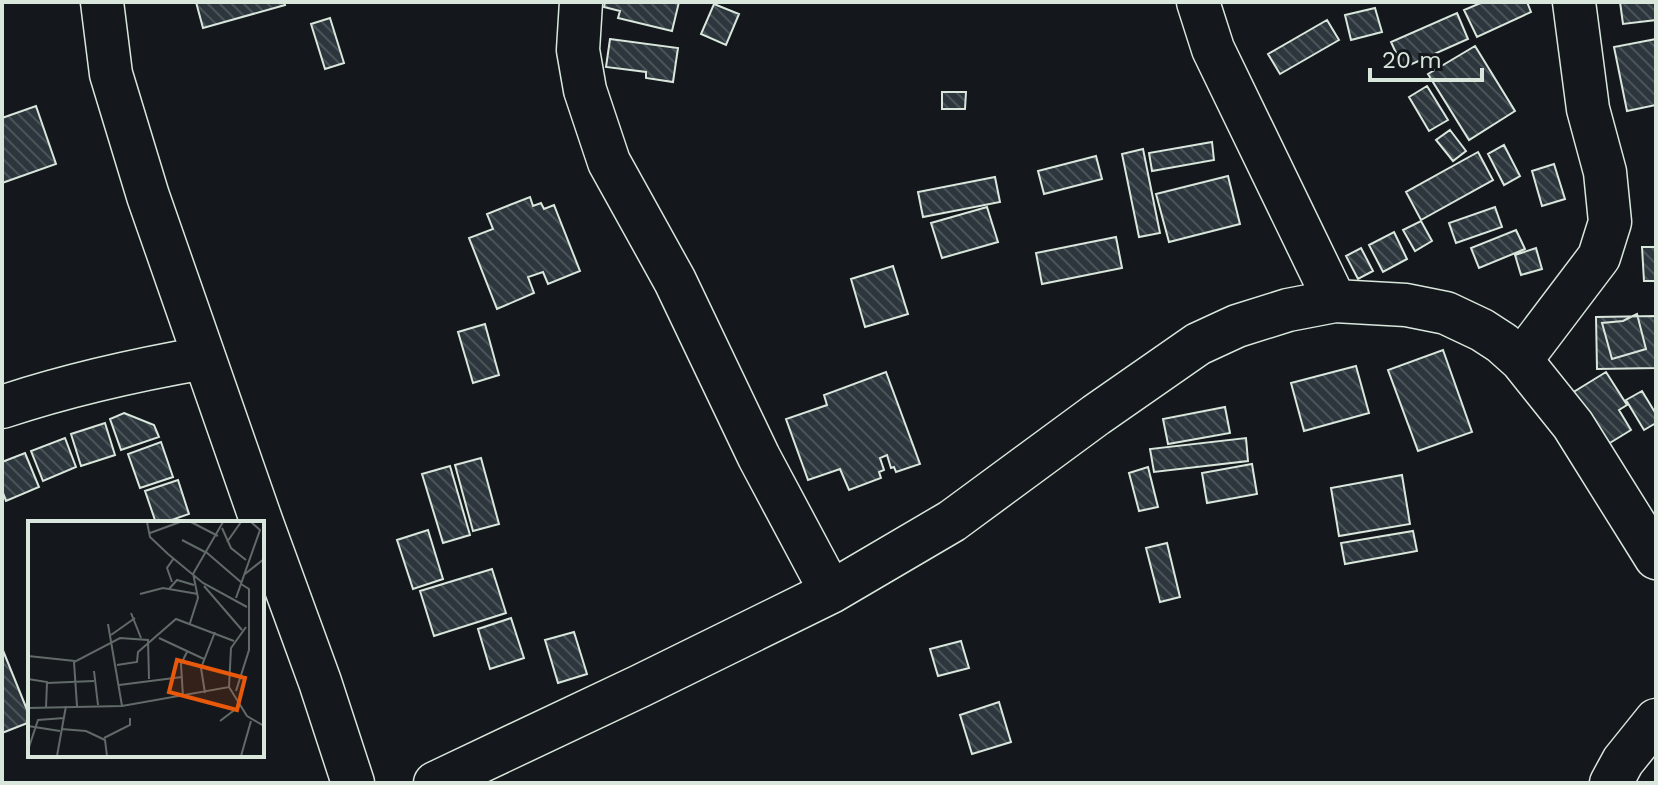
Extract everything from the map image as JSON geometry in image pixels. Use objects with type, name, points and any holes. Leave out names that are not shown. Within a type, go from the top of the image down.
[{"type":"street","points":[[102,2],[111,74],[148,196],[261,521]]},
{"type":"street","points":[[581,2],[578,50],[582,76],[609,162],[675,281],[759,457],[831,592]]},
{"type":"street","points":[[1521,360],[1599,257],[1610,222],[1605,172],[1588,109],[1574,2]]},
{"type":"street","points":[[1200,3],[1213,49],[1335,301]]},
{"type":"street","points":[[435,783],[831,592],[952,521],[1198,344],[1237,326],[1288,310],[1335,301],[1406,305],[1446,313],[1502,343],[1521,360],[1573,425],[1656,558]]},
{"type":"street","points":[[2,407],[110,376],[204,358]]},
{"type":"street","points":[[264,528],[353,783]]},
{"type":"street","points":[[1611,783],[1623,761],[1656,720]]},
{"type":"building","points":[[196,2],[284,2],[285,5],[203,28]]},
{"type":"building","points":[[605,2],[679,2],[672,31],[618,18],[620,11],[604,7]]},
{"type":"building","points":[[1483,2],[1527,2],[1531,12],[1477,37],[1464,10]]},
{"type":"building","points":[[1620,2],[1656,2],[1656,20],[1623,24]]},
{"type":"building","points":[[714,4],[739,14],[726,45],[701,34]]},
{"type":"building","points":[[1375,8],[1382,32],[1351,40],[1345,15]]},
{"type":"building","points":[[1457,13],[1468,39],[1403,68],[1391,42]]},
{"type":"building","points":[[330,18],[344,63],[325,69],[311,24]]},
{"type":"building","points":[[1327,20],[1339,40],[1280,74],[1268,54]]},
{"type":"building","points":[[610,39],[678,48],[673,82],[646,78],[646,72],[606,67]]},
{"type":"building","points":[[1656,39],[1656,105],[1627,111],[1614,47]]},
{"type":"building","points":[[1475,46],[1515,111],[1469,140],[1428,74]]},
{"type":"building","points":[[1427,86],[1448,120],[1429,131],[1409,97]]},
{"type":"building","points":[[942,92],[966,92],[965,109],[942,109]]},
{"type":"building","points":[[36,106],[56,164],[2,183],[2,118]]},
{"type":"building","points":[[1450,130],[1466,151],[1453,161],[1436,140]]},
{"type":"building","points":[[1212,142],[1214,160],[1152,171],[1149,153]]},
{"type":"building","points":[[1504,145],[1520,176],[1504,185],[1488,154]]},
{"type":"building","points":[[1143,149],[1160,233],[1139,237],[1122,154]]},
{"type":"building","points":[[1478,152],[1493,180],[1421,220],[1406,192]]},
{"type":"building","points":[[1096,156],[1102,179],[1044,194],[1038,171]]},
{"type":"building","points":[[1554,164],[1565,199],[1542,206],[1532,171]]},
{"type":"building","points":[[1228,176],[1240,224],[1169,242],[1156,194]]},
{"type":"building","points":[[995,177],[1000,202],[923,217],[918,192]]},
{"type":"building","points":[[530,197],[533,206],[541,203],[544,209],[554,205],[580,271],[548,284],[543,272],[528,277],[534,293],[497,309],[469,238],[493,229],[487,214]]},
{"type":"building","points":[[987,207],[998,242],[942,258],[931,223]]},
{"type":"building","points":[[1495,207],[1502,227],[1456,243],[1449,223]]},
{"type":"building","points":[[1421,221],[1432,241],[1415,251],[1403,230]]},
{"type":"building","points":[[1516,230],[1525,249],[1479,268],[1471,248]]},
{"type":"building","points":[[1394,232],[1407,259],[1383,272],[1369,245]]},
{"type":"building","points":[[1116,237],[1122,268],[1042,284],[1036,253]]},
{"type":"building","points":[[1642,247],[1656,247],[1656,281],[1644,281]]},
{"type":"building","points":[[1361,248],[1373,271],[1358,279],[1346,256]]},
{"type":"building","points":[[1536,248],[1542,269],[1521,275],[1515,255]]},
{"type":"building","points":[[893,266],[908,314],[865,327],[851,279]]},
{"type":"building","points":[[1637,314],[1646,349],[1612,359],[1602,323],[1623,321]]},
{"type":"building","points":[[1656,316],[1656,368],[1597,369],[1596,317]]},
{"type":"building","points":[[485,324],[499,375],[473,383],[458,332]]},
{"type":"building","points":[[1443,350],[1472,432],[1418,451],[1388,370]]},
{"type":"building","points":[[1356,366],[1369,413],[1304,431],[1291,383]]},
{"type":"building","points":[[886,372],[920,464],[896,472],[894,467],[891,468],[887,455],[880,458],[884,470],[879,472],[881,478],[849,490],[840,469],[808,480],[786,419],[827,405],[824,395]]},
{"type":"building","points":[[1606,372],[1627,405],[1619,410],[1631,430],[1600,449],[1567,396]]},
{"type":"building","points":[[1642,391],[1656,414],[1656,423],[1644,430],[1626,400]]},
{"type":"building","points":[[1225,407],[1230,433],[1168,444],[1163,419]]},
{"type":"building","points":[[124,413],[154,425],[159,437],[121,450],[110,419]]},
{"type":"building","points":[[105,423],[115,455],[81,466],[71,434]]},
{"type":"building","points":[[65,438],[76,467],[43,481],[31,451]]},
{"type":"building","points":[[1246,438],[1248,461],[1154,472],[1150,449]]},
{"type":"building","points":[[161,442],[173,477],[140,488],[128,454]]},
{"type":"building","points":[[25,453],[39,487],[6,501],[2,490],[2,462]]},
{"type":"building","points":[[481,458],[499,524],[473,531],[455,465]]},
{"type":"building","points":[[1252,464],[1257,494],[1207,503],[1202,473]]},
{"type":"building","points":[[450,466],[470,535],[443,543],[422,474]]},
{"type":"building","points":[[1148,467],[1158,507],[1139,511],[1129,473]]},
{"type":"building","points":[[1402,475],[1410,524],[1339,536],[1331,488]]},
{"type":"building","points":[[178,480],[189,514],[169,521],[155,521],[145,491]]},
{"type":"building","points":[[428,530],[443,579],[413,589],[397,540]]},
{"type":"building","points":[[1413,531],[1417,551],[1345,564],[1341,543]]},
{"type":"building","points":[[1167,543],[1180,597],[1160,602],[1146,548]]},
{"type":"building","points":[[492,569],[506,613],[434,636],[420,591]]},
{"type":"building","points":[[511,618],[524,658],[490,669],[478,629]]},
{"type":"building","points":[[574,632],[587,674],[558,683],[545,640]]},
{"type":"building","points":[[961,641],[969,668],[938,676],[930,649]]},
{"type":"building","points":[[2,648],[28,712],[28,723],[2,733]]},
{"type":"building","points":[[999,702],[1011,742],[972,754],[960,715]]}]
